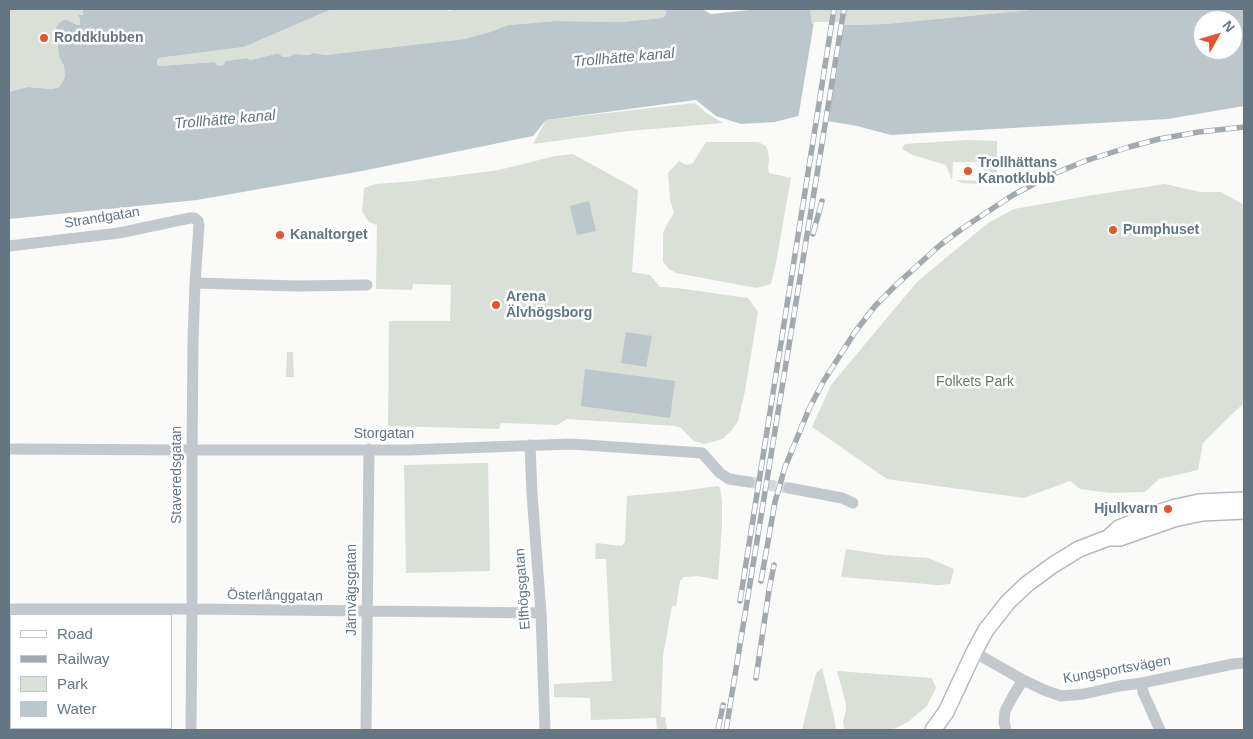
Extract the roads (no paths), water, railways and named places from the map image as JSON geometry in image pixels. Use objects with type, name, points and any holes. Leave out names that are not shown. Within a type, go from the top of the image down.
[{"type":"street","name":"Strandgatan","points":[[9,246],[119,233],[190,218],[198,221]]},
{"type":"street","name":"Staveredsgatan","points":[[191,730],[192,450],[195,283],[200,228],[198,221]]},
{"type":"street","points":[[195,283],[271,286],[367,285]]},
{"type":"street","name":"Storgatan","points":[[9,449],[409,450],[571,444],[702,453],[720,473],[729,479],[748,482]]},
{"type":"street","name":"Elfhögsgatan","points":[[530,445],[541,613],[544,730]]},
{"type":"street","name":"Järnvägsgatan","points":[[366,730],[369,450]]},
{"type":"street","points":[[789,488],[842,498],[853,503]]},
{"type":"street","points":[[1108,538],[1119,528],[1134,521],[1176,507],[1199,502],[1244,500]]},
{"type":"street","points":[[933,730],[946,712],[986,630],[1008,602],[1027,584],[1079,549],[1108,538],[1120,538],[1174,519],[1202,513],[1244,511]]},
{"type":"street","name":"Österlånggatan","points":[[9,609],[541,613]]},
{"type":"street","name":"Kungsportsvägen","points":[[974,652],[1023,680],[1060,696],[1084,694],[1244,663]]},
{"type":"street","points":[[1006,730],[1004,722],[1005,711],[1023,680]]},
{"type":"street","points":[[1142,683],[1160,730]]},
{"type":"water","name":"Trollhätte kanal","points":[[83,9],[332,9],[244,47],[158,58],[157,62],[160,66],[214,62],[218,66],[224,65],[225,61],[247,58],[250,60],[275,54],[283,57],[294,54],[309,55],[313,53],[326,55],[464,39],[508,25],[556,21],[621,22],[662,18],[666,15],[666,9],[702,9],[711,14],[759,9],[810,9],[812,24],[851,25],[885,24],[1041,9],[1244,9],[1244,106],[1168,119],[891,135],[857,126],[798,116],[775,122],[741,124],[716,116],[696,100],[546,120],[533,136],[362,171],[197,200],[9,219],[9,92],[28,87],[52,89],[59,87],[65,77],[64,66],[59,57],[56,27],[63,20],[80,25],[78,15],[83,15]]},
{"type":"water","points":[[589,201],[596,231],[577,235],[570,206]]},
{"type":"water","points":[[626,332],[652,336],[646,367],[621,363]]},
{"type":"water","points":[[585,369],[675,381],[670,418],[581,406]]},
{"type":"tunnel","points":[[749,482],[789,488]]},
{"type":"railway","points":[[740,601],[834,9]]},
{"type":"railway","points":[[726,730],[844,9]]},
{"type":"railway","points":[[761,581],[775,502],[785,467],[809,409],[823,382],[855,332],[875,306],[896,285],[939,246],[963,228],[1013,195],[1051,175],[1085,161],[1159,139],[1244,127]]},
{"type":"railway","points":[[813,234],[822,201]]},
{"type":"railway","points":[[756,678],[774,565]]},
{"type":"railway","points":[[718,730],[723,705]]},
{"type":"place","name":"Roddklubben","points":[[44,38]]},
{"type":"place","name":"Trollhättans Kanotklubb","points":[[968,171]]},
{"type":"place","name":"Pumphuset","points":[[1113,230]]},
{"type":"place","name":"Kanaltorget","points":[[280,235]]},
{"type":"place","name":"Arena Älvhögsborg","points":[[496,305]]},
{"type":"place","name":"Hjulkvarn","points":[[1168,509]]},
{"type":"park label","name":"Folkets Park","points":[[975,382]]}]
